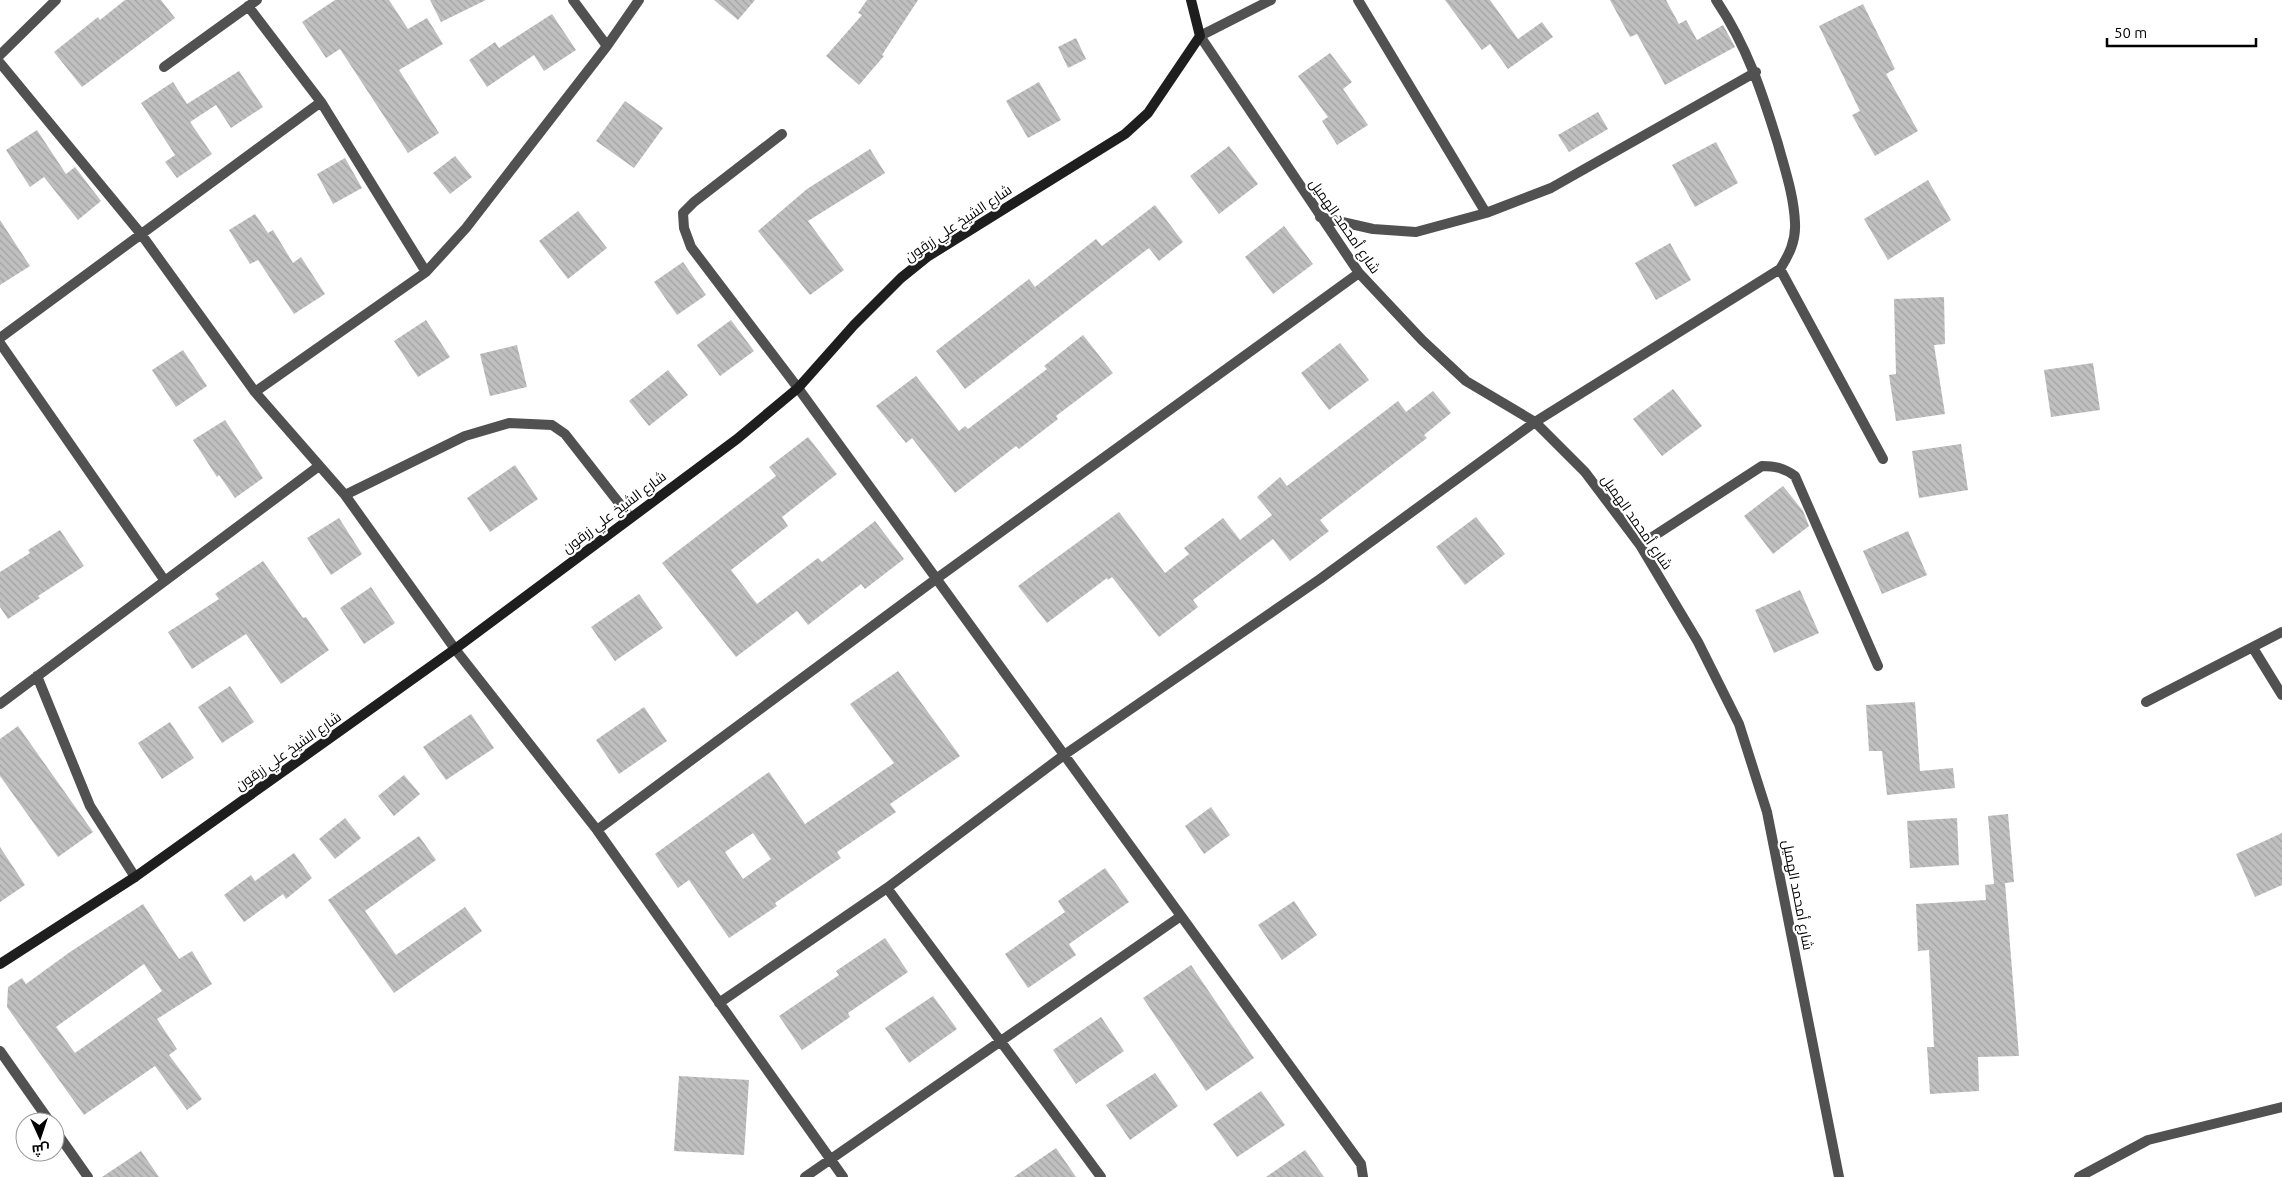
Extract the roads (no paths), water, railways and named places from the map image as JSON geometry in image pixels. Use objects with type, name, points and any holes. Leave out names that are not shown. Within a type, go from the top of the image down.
[{"type":"main road","points":[[1191,0],[1200,36]]},
{"type":"main road","name":"شارع الشيخ علي زرقون","points":[[0,964],[135,877],[455,649],[737,439],[798,388],[901,278],[927,257],[1125,134],[1148,113],[1200,36]]},
{"type":"street","points":[[0,55],[56,0]]},
{"type":"street","points":[[164,67],[257,0]]},
{"type":"street","points":[[573,0],[607,46]]},
{"type":"street","points":[[254,392],[426,272],[466,228],[607,46],[639,0]]},
{"type":"street","points":[[1200,36],[1271,0]]},
{"type":"street","points":[[1358,0],[1486,213]]},
{"type":"street","points":[[719,1003],[887,888],[1064,755],[1320,579],[1535,422],[1780,269],[1792,249],[1795,224],[1788,178],[1756,72],[1730,21],[1716,0]]},
{"type":"street","points":[[248,6],[321,102],[426,272]]},
{"type":"street","name":"شارع أمحمد الهميل","points":[[1200,36],[1359,274],[1422,340],[1466,381],[1535,422],[1585,472],[1640,545],[1698,642],[1739,724],[1767,812],[1839,1177]]},
{"type":"street","points":[[0,62],[141,234],[254,392],[345,495],[455,649],[597,830],[843,1177]]},
{"type":"street","points":[[1320,217],[1373,229],[1416,232],[1486,213],[1551,188],[1756,72]]},
{"type":"street","points":[[0,338],[321,102]]},
{"type":"street","points":[[782,134],[694,202],[683,213],[684,228],[691,247],[798,388],[1361,1164],[1363,1177]]},
{"type":"street","points":[[1780,269],[1883,459]]},
{"type":"street","points":[[597,830],[936,579],[1359,274]]},
{"type":"street","points":[[0,343],[164,581]]},
{"type":"street","points":[[345,495],[465,436],[510,423],[532,423],[552,426],[565,434],[630,517]]},
{"type":"street","points":[[0,704],[319,466]]},
{"type":"street","points":[[1640,545],[1762,466],[1776,466],[1786,470],[1795,476],[1878,666]]},
{"type":"street","points":[[2146,702],[2282,632]]},
{"type":"street","points":[[2253,648],[2282,695]]},
{"type":"street","points":[[37,676],[90,806],[135,877]]},
{"type":"street","points":[[887,888],[1101,1177]]},
{"type":"street","points":[[805,1177],[1181,916]]},
{"type":"street","points":[[0,1051],[43,1112]]},
{"type":"street","points":[[2079,1177],[2148,1140],[2282,1107]]},
{"type":"street","points":[[65,1144],[88,1177]]}]
